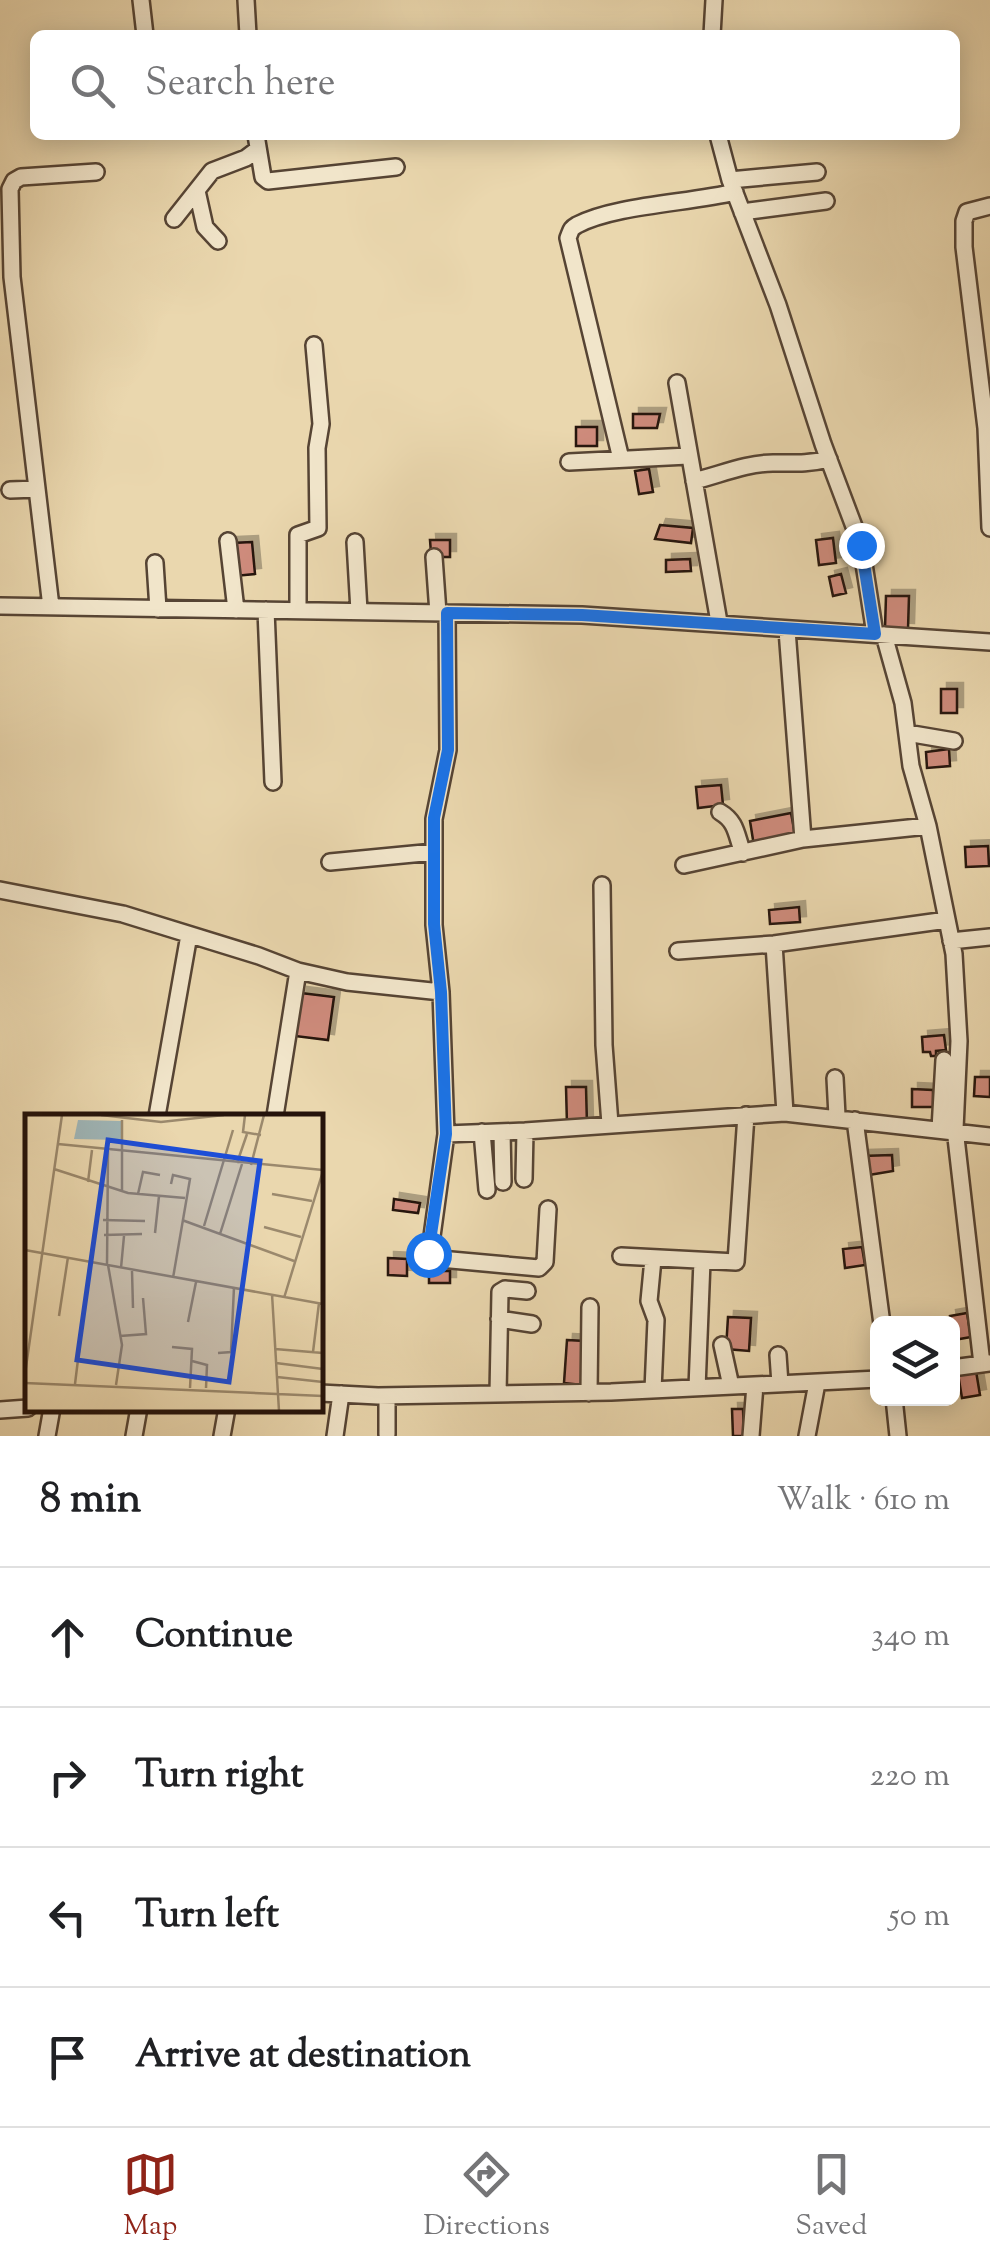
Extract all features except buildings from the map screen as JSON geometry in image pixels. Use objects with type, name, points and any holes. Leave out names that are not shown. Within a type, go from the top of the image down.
[{"type":"street","points":[[141,0],[144,30]]},
{"type":"street","points":[[246,0],[248,30]]},
{"type":"street","points":[[712,30],[714,0]]},
{"type":"street","points":[[719,140],[732,186],[778,305],[861,545],[879,634],[903,704],[911,766],[928,826],[951,941],[959,1041],[948,1129]]},
{"type":"street","points":[[257,142],[263,177],[272,182],[396,167]]},
{"type":"street","points":[[174,219],[212,171],[246,158],[257,142]]},
{"type":"street","points":[[51,607],[12,277],[10,190],[21,177],[96,172]]},
{"type":"street","points":[[621,458],[568,238],[570,231],[608,216],[732,186],[816,172]]},
{"type":"street","points":[[197,190],[204,227],[218,240]]},
{"type":"street","points":[[742,212],[826,201]]},
{"type":"street","points":[[990,206],[968,212],[964,234],[986,428],[990,528]]},
{"type":"street","points":[[298,610],[298,535],[318,528],[320,520],[317,448],[321,424],[314,345]]},
{"type":"street","points":[[677,383],[719,622]]},
{"type":"street","points":[[570,462],[688,456]]},
{"type":"street","points":[[694,481],[772,463],[791,466],[829,460]]},
{"type":"street","points":[[10,490],[37,488]]},
{"type":"street","points":[[228,542],[236,610]]},
{"type":"street","points":[[355,542],[359,611]]},
{"type":"street","points":[[434,557],[442,613],[448,750],[434,818],[434,924],[441,992],[446,1134],[430,1258],[539,1268],[545,1262],[548,1209]]},
{"type":"street","points":[[155,563],[158,609]]},
{"type":"street","points":[[0,606],[582,615],[990,642]]},
{"type":"street","points":[[266,610],[273,782]]},
{"type":"street","points":[[787,630],[803,839]]},
{"type":"street","points":[[907,734],[954,742]]},
{"type":"street","points":[[720,812],[736,827],[744,853]]},
{"type":"street","points":[[684,864],[803,839],[928,826]]},
{"type":"street","points":[[330,862],[434,852]]},
{"type":"street","points":[[602,885],[604,1044],[610,1124]]},
{"type":"street","points":[[0,890],[123,914],[298,971],[346,982],[441,992]]},
{"type":"street","points":[[678,951],[774,944],[947,920]]},
{"type":"street","points":[[157,1114],[189,935]]},
{"type":"street","points":[[951,941],[990,937]]},
{"type":"street","points":[[774,944],[785,1112]]},
{"type":"street","points":[[275,1114],[298,971]]},
{"type":"street","points":[[944,1060],[948,1129],[986,1364],[960,1367]]},
{"type":"street","points":[[835,1078],[837,1116]]},
{"type":"street","points":[[446,1134],[525,1132],[785,1112],[990,1136]]},
{"type":"street","points":[[622,1256],[730,1264],[738,1260],[746,1115]]},
{"type":"street","points":[[855,1120],[881,1316]]},
{"type":"street","points":[[482,1132],[487,1190]]},
{"type":"street","points":[[502,1132],[503,1182]]},
{"type":"street","points":[[524,1179],[525,1132]]},
{"type":"street","points":[[653,1259],[649,1300],[656,1320],[653,1390]]},
{"type":"street","points":[[697,1388],[702,1261]]},
{"type":"street","points":[[498,1394],[500,1292],[506,1288],[527,1291]]},
{"type":"street","points":[[589,1393],[590,1307]]},
{"type":"street","points":[[499,1319],[532,1324]]},
{"type":"street","points":[[722,1345],[731,1386]]},
{"type":"street","points":[[778,1354],[780,1384]]},
{"type":"street","points":[[322,1393],[589,1393],[870,1380]]},
{"type":"street","points":[[808,1436],[817,1384]]},
{"type":"street","points":[[751,1436],[755,1385]]},
{"type":"street","points":[[335,1436],[340,1394]]},
{"type":"street","points":[[387,1396],[388,1434]]},
{"type":"street","points":[[895,1406],[898,1436]]},
{"type":"street","points":[[0,1410],[25,1408]]},
{"type":"street","points":[[47,1436],[51,1411]]},
{"type":"street","points":[[134,1436],[139,1411]]},
{"type":"street","points":[[222,1436],[226,1411]]},
{"type":"route","points":[[428,1254],[446,1134],[441,992],[434,924],[434,818],[448,750],[447,613],[582,615],[875,634],[861,545]]}]
